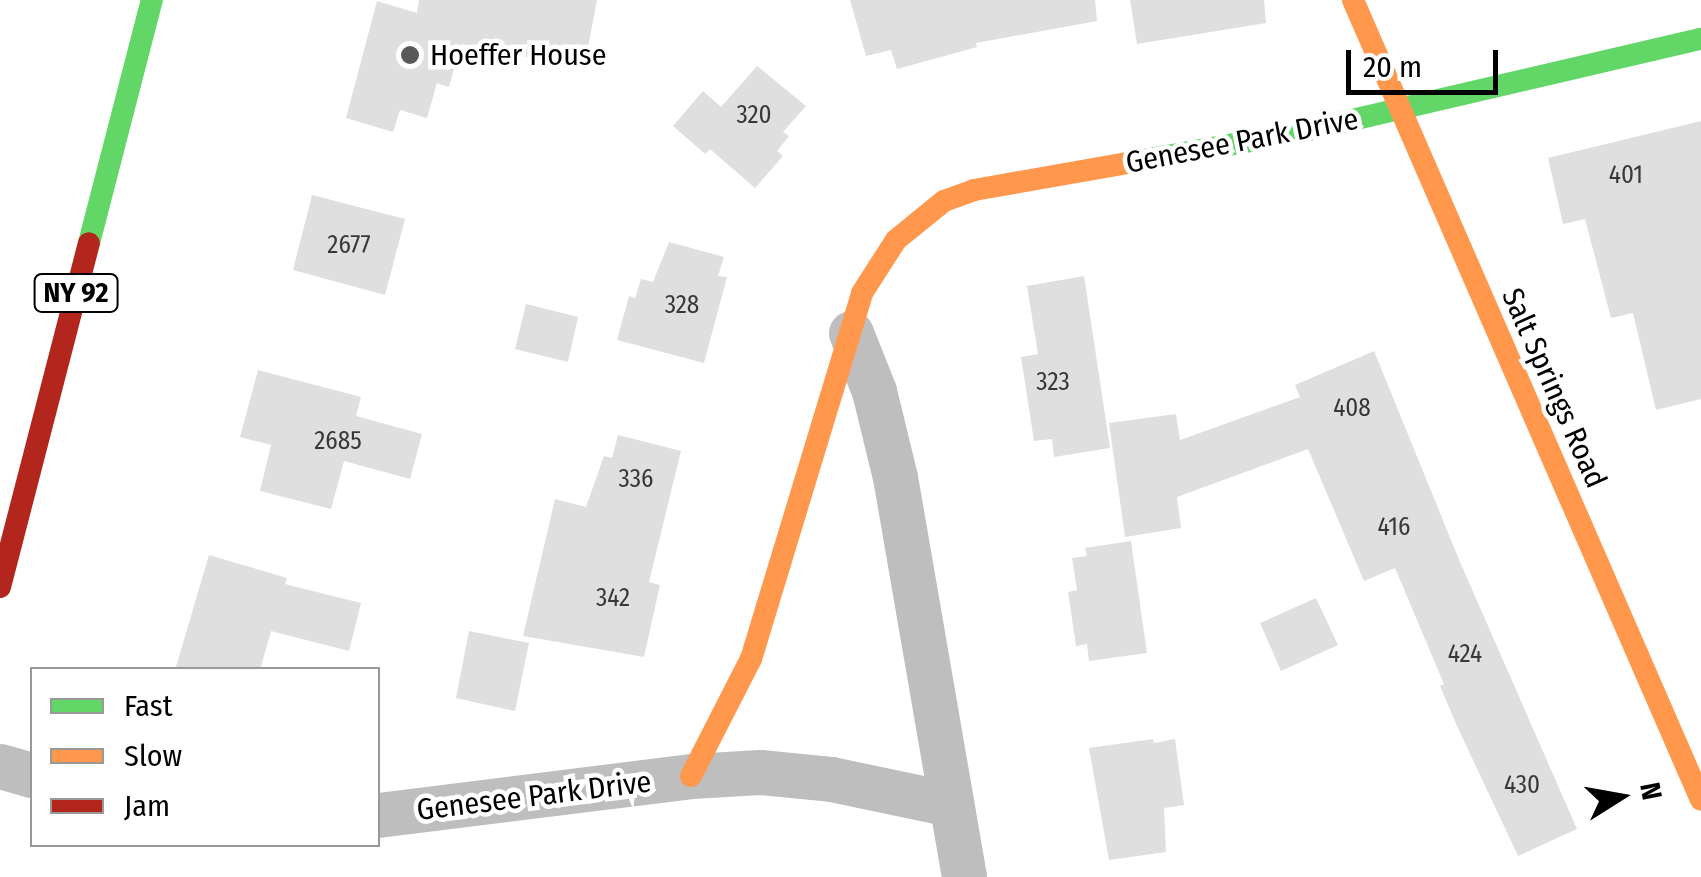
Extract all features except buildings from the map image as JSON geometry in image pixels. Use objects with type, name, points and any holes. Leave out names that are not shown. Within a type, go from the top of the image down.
[{"type":"street","name":"NY 92","points":[[0,586],[152,0]]},
{"type":"street","name":"Salt Springs Road","points":[[1352,0],[1700,797]]},
{"type":"street","name":"Genesee Park Drive","points":[[691,776],[752,659],[862,293],[896,240],[944,202],[974,190],[1296,133],[1701,40]]},
{"type":"street","points":[[851,333],[874,391],[896,477],[964,877]]},
{"type":"street","points":[[0,766],[30,774]]},
{"type":"street","name":"Genesee Park Drive","points":[[380,815],[691,776],[760,772],[831,779],[951,804]]},
{"type":"traffic: fast","points":[[89,243],[152,0]]},
{"type":"traffic: fast","points":[[1133,162],[1296,133],[1701,39]]},
{"type":"traffic: slow","points":[[1353,0],[1701,800]]},
{"type":"traffic: slow","points":[[691,776],[751,659],[862,293],[896,240],[944,201],[974,190],[1133,162]]},
{"type":"traffic: jam","points":[[0,587],[89,243]]},
{"type":"place","name":"Hoeffer House","points":[[410,55]]}]
